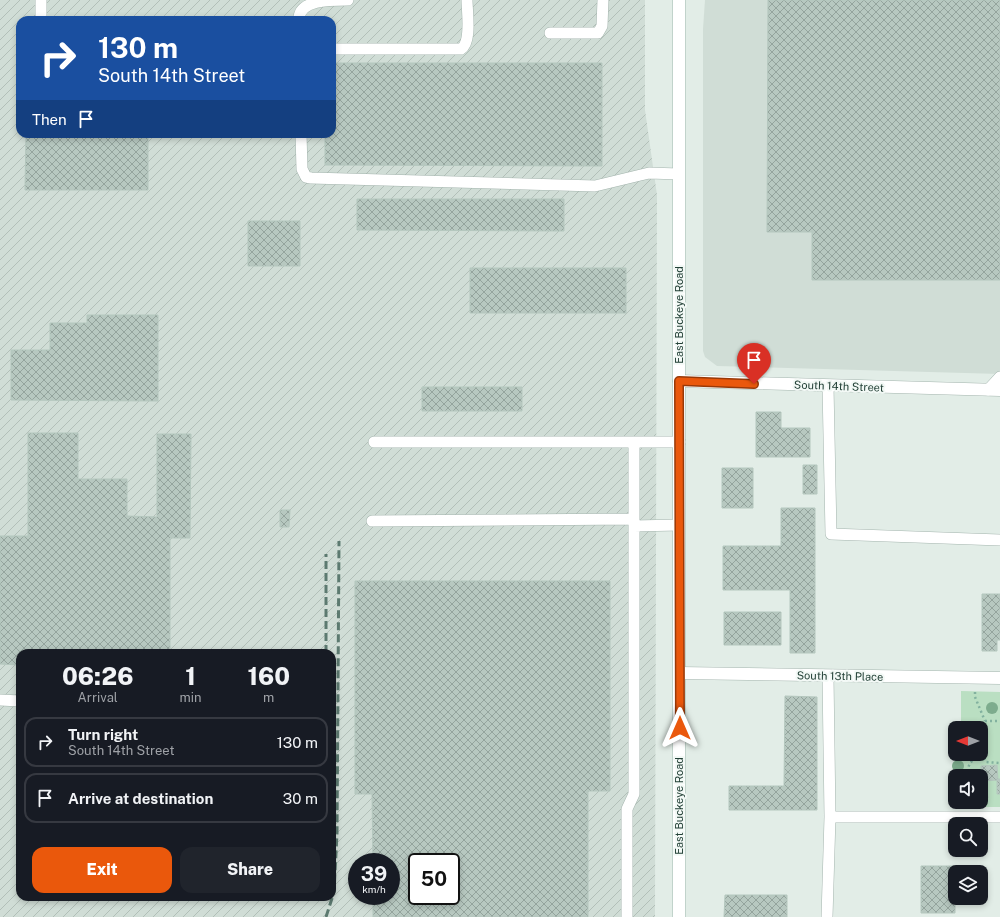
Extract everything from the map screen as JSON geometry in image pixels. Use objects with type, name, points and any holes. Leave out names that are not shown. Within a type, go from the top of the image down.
[{"type":"main road","name":"East Buckeye Road","points":[[679,0],[679,917]]},
{"type":"main road","name":"South 14th Street","points":[[679,381],[994,390]]},
{"type":"main road","name":"South 13th Place","points":[[680,673],[1000,678]]},
{"type":"lane","points":[[41,0],[41,16]]},
{"type":"lane","points":[[299,16],[299,10],[303,5],[309,2],[348,0]]},
{"type":"lane","points":[[336,49],[461,49],[465,46],[468,38],[467,0]]},
{"type":"lane","points":[[550,33],[598,33],[602,26],[603,0]]},
{"type":"lane","points":[[301,138],[302,169],[306,177],[311,178],[594,186],[650,173],[679,174]]},
{"type":"lane","points":[[994,390],[1000,377]]},
{"type":"lane","points":[[828,386],[831,534],[1000,540]]},
{"type":"lane","points":[[374,442],[680,442]]},
{"type":"lane","points":[[627,917],[627,809],[634,794],[634,443]]},
{"type":"lane","points":[[372,521],[634,522],[679,525]]},
{"type":"lane","points":[[827,917],[830,817],[828,676]]},
{"type":"lane","points":[[0,700],[16,701]]},
{"type":"lane","points":[[830,817],[1000,817]]},
{"type":"path","points":[[974,677],[975,697],[986,721]]},
{"type":"path","points":[[988,721],[1000,721]]},
{"type":"path","points":[[985,761],[1000,763]]},
{"type":"shaded area","points":[[0,0],[645,0],[645,110],[657,195],[655,917],[0,917]]},
{"type":"shaded area","points":[[705,0],[1000,0],[1000,374],[717,366],[705,357],[703,351],[703,29]]},
{"type":"green space","points":[[961,691],[1000,692],[1000,807],[988,807],[988,769],[960,769],[961,761],[988,761],[988,721],[961,721]]},
{"type":"building","points":[[768,0],[1000,0],[1000,280],[812,280],[812,232],[767,232]]},
{"type":"building","points":[[336,63],[602,63],[602,166],[325,165],[325,138],[336,138]]},
{"type":"building","points":[[26,138],[148,138],[148,190],[25,190]]},
{"type":"building","points":[[357,199],[564,199],[564,231],[357,230]]},
{"type":"building","points":[[248,221],[300,221],[300,266],[248,266]]},
{"type":"building","points":[[470,268],[626,268],[626,313],[470,313]]},
{"type":"building","points":[[87,315],[158,315],[158,401],[11,400],[11,350],[50,350],[50,323],[87,323]]},
{"type":"building","points":[[422,387],[522,387],[522,411],[422,411]]},
{"type":"building","points":[[756,412],[781,412],[781,428],[810,428],[810,457],[756,457]]},
{"type":"building","points":[[28,433],[78,433],[78,479],[127,479],[127,516],[157,517],[157,434],[191,434],[190,538],[170,538],[170,649],[16,649],[16,665],[0,664],[0,536],[28,536]]},
{"type":"building","points":[[803,465],[817,465],[817,494],[803,494]]},
{"type":"building","points":[[722,468],[753,468],[753,508],[722,508]]},
{"type":"building","points":[[781,508],[815,508],[815,653],[790,653],[790,590],[723,590],[723,546],[781,546]]},
{"type":"building","points":[[280,510],[290,510],[289,527],[280,527]]},
{"type":"building","points":[[355,581],[610,581],[610,791],[588,791],[588,917],[373,917],[373,905],[400,905],[400,853],[373,853],[372,794],[355,794]]},
{"type":"building","points":[[982,594],[1000,594],[1000,640],[997,640],[997,651],[982,651]]},
{"type":"building","points":[[724,612],[781,612],[781,645],[724,645]]},
{"type":"building","points":[[785,696],[817,697],[817,810],[729,810],[729,786],[784,786]]},
{"type":"building","points":[[997,765],[998,780],[988,781],[988,769],[981,769],[981,766]]},
{"type":"building","points":[[997,779],[1000,779],[1000,794],[997,794]]},
{"type":"building","points":[[921,866],[948,866],[948,905],[955,905],[955,913],[921,913]]},
{"type":"building","points":[[725,895],[787,895],[787,917],[724,917]]},
{"type":"railway","points":[[336,853],[339,541]]},
{"type":"railway","points":[[326,554],[326,649]]},
{"type":"railway","points":[[326,917],[331,901]]},
{"type":"route","points":[[680,728],[679,381],[754,384]]}]
